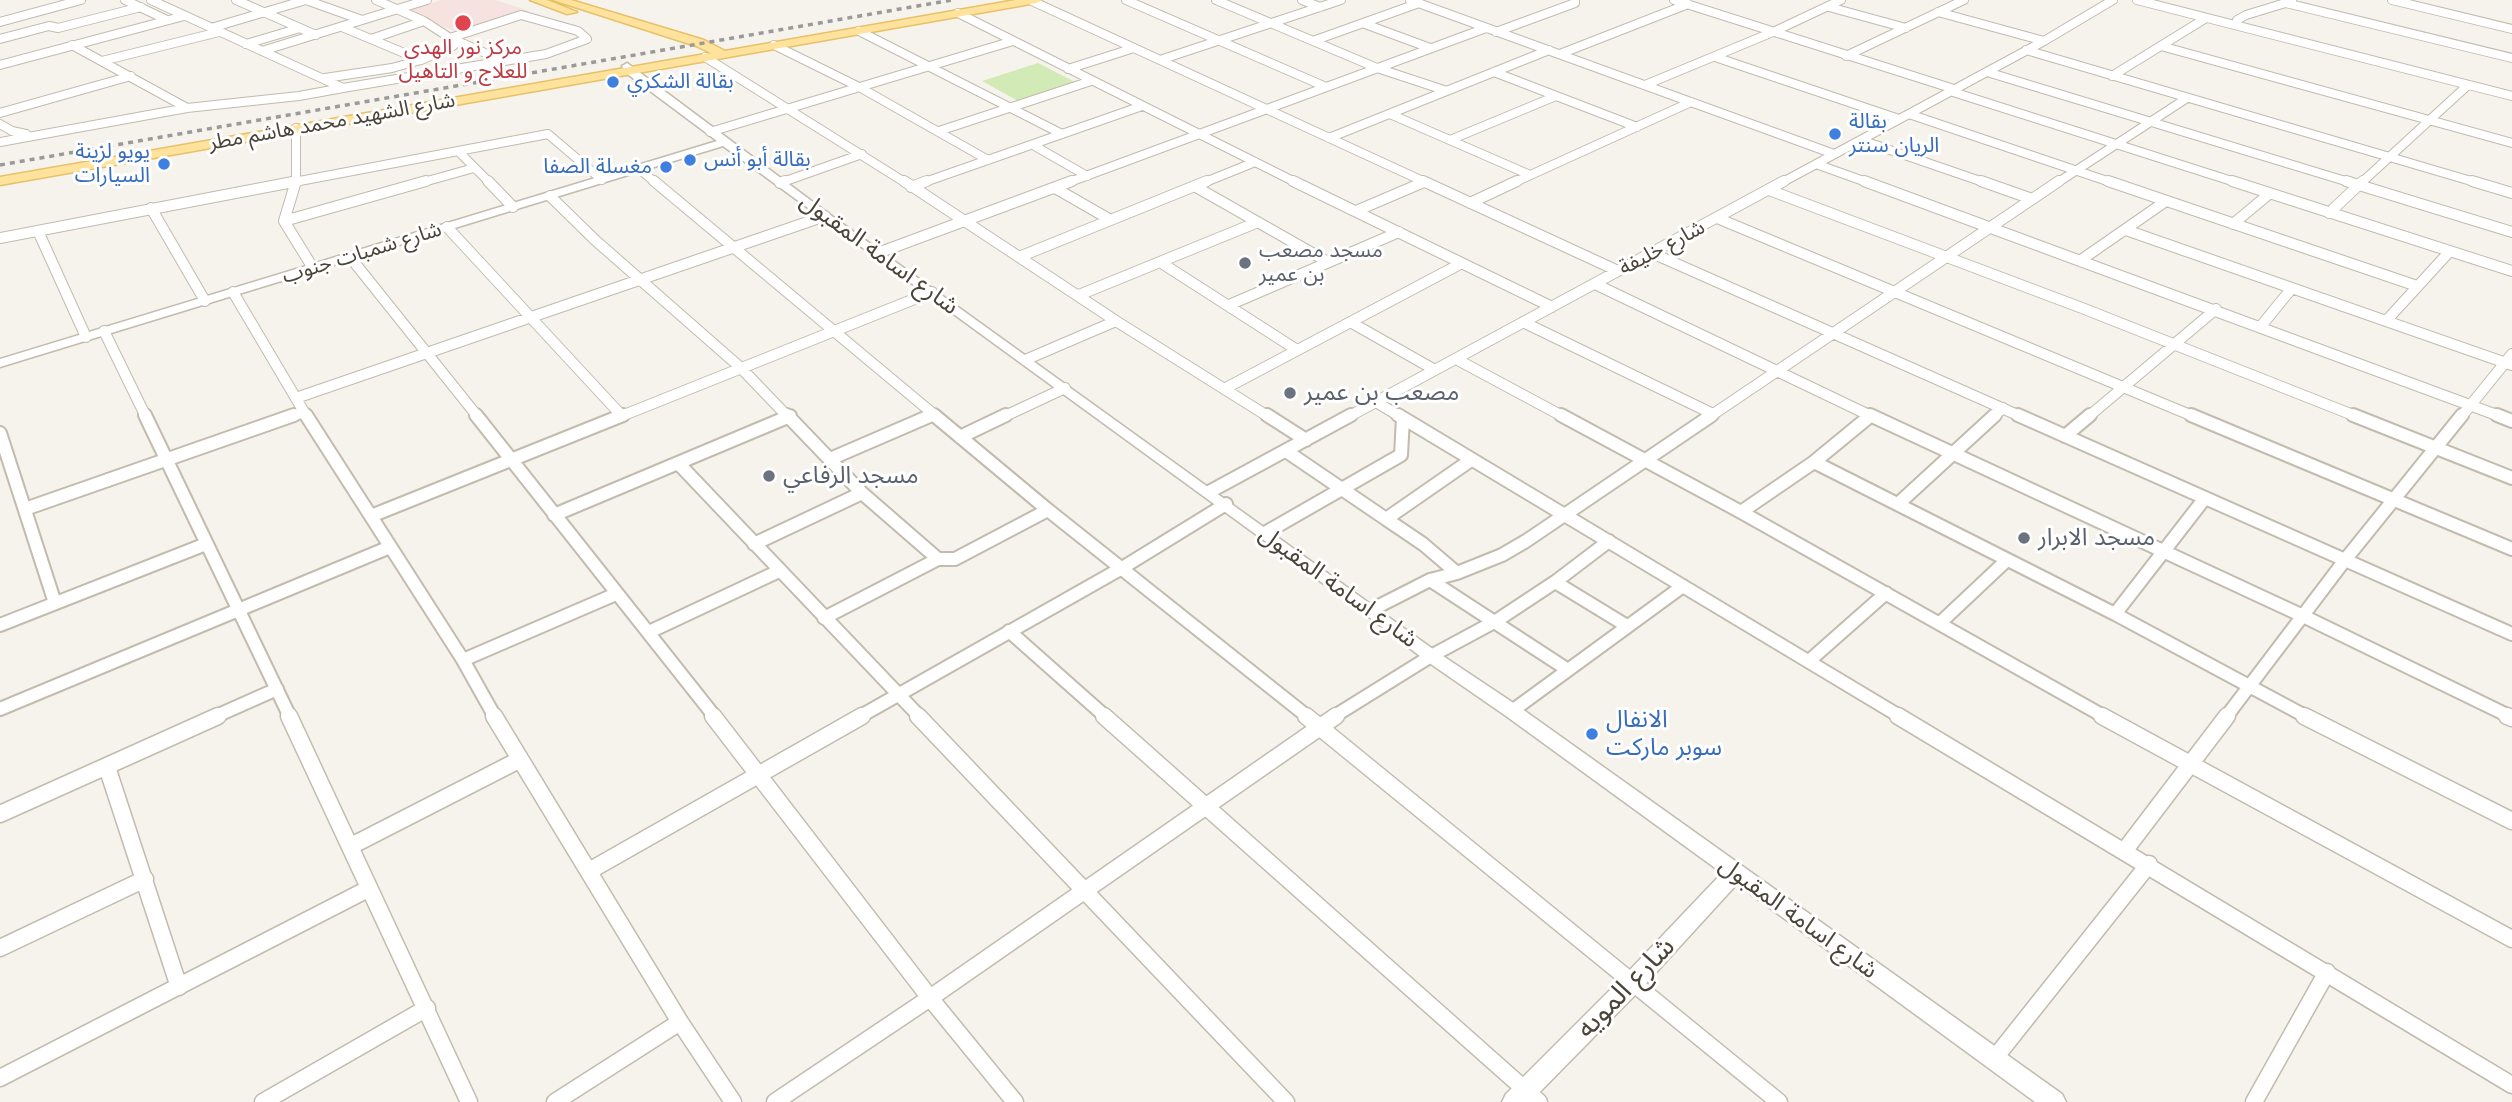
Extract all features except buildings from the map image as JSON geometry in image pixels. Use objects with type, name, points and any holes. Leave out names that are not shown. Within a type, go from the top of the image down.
[{"type":"main road","points":[[536,0],[705,55]]},
{"type":"main road","points":[[559,0],[700,43],[705,55]]},
{"type":"main road","name":"شارع الشهيد محمد هاشم مطر","points":[[0,174],[705,55],[1011,0]]},
{"type":"main road","name":"شارع الشهيد محمد هاشم مطر","points":[[705,55],[1034,0]]},
{"type":"main road","name":"شارع الشهيد محمد هاشم مطر","points":[[0,181],[628,68]]},
{"type":"street","points":[[0,22],[81,0]]},
{"type":"street","points":[[125,0],[167,20]]},
{"type":"street","points":[[236,0],[316,35]]},
{"type":"street","points":[[211,28],[306,0],[362,21]]},
{"type":"street","points":[[325,78],[392,68],[421,60],[457,42],[424,22],[376,0]]},
{"type":"street","points":[[262,51],[427,0]]},
{"type":"street","points":[[1034,0],[1618,271]]},
{"type":"street","points":[[1125,0],[1326,87]]},
{"type":"street","points":[[1216,0],[1377,68],[1447,91]]},
{"type":"street","points":[[1302,0],[1320,7]]},
{"type":"street","points":[[1160,60],[1340,0]]},
{"type":"street","points":[[1410,0],[1834,154]]},
{"type":"street","points":[[1496,32],[1575,3],[1575,0]]},
{"type":"street","points":[[1674,0],[2512,271]]},
{"type":"street","points":[[1560,54],[1698,0]]},
{"type":"street","points":[[1645,85],[1773,32],[1841,0]]},
{"type":"street","points":[[1846,56],[1964,0]]},
{"type":"street","name":"شارع خليفة","points":[[1209,492],[1987,72],[2113,0]]},
{"type":"street","points":[[2137,0],[2512,96]]},
{"type":"street","points":[[2236,25],[2237,20],[2245,15],[2300,0]]},
{"type":"street","points":[[2392,0],[2512,29]]},
{"type":"street","points":[[156,1],[343,88]]},
{"type":"street","points":[[1313,41],[1419,3]]},
{"type":"street","points":[[2286,3],[2512,58]]},
{"type":"street","points":[[0,40],[49,26],[58,28],[141,7]]},
{"type":"street","points":[[1829,7],[1906,28]]},
{"type":"street","points":[[1938,12],[2043,41]]},
{"type":"street","points":[[958,13],[1198,135],[1552,307]]},
{"type":"street","points":[[29,14],[68,33]]},
{"type":"street","points":[[0,142],[187,108],[299,96],[504,61],[562,50],[587,39],[578,31],[525,15],[450,38]]},
{"type":"street","points":[[0,65],[74,41],[86,42],[184,16]]},
{"type":"street","points":[[2112,76],[2206,18]]},
{"type":"street","points":[[371,39],[424,22]]},
{"type":"street","points":[[1365,24],[1430,48]]},
{"type":"street","points":[[342,27],[421,60]]},
{"type":"street","points":[[878,253],[1486,27]]},
{"type":"street","points":[[246,44],[300,28]]},
{"type":"street","points":[[859,31],[1062,134]]},
{"type":"street","points":[[102,61],[219,32]]},
{"type":"street","points":[[450,38],[504,61]]},
{"type":"street","points":[[74,41],[102,61],[187,108]]},
{"type":"street","points":[[710,132],[1013,41]]},
{"type":"street","points":[[774,45],[861,88],[988,160]]},
{"type":"street","points":[[2161,46],[2512,143]]},
{"type":"street","points":[[1068,69],[1134,48]]},
{"type":"street","points":[[1329,138],[1549,50]]},
{"type":"street","points":[[2026,50],[2512,193]]},
{"type":"street","points":[[705,55],[786,110],[862,154],[1116,321],[1306,440]]},
{"type":"street","points":[[1715,57],[1899,119]]},
{"type":"street","name":"شارع اسامة المقبول","points":[[628,68],[710,132],[1226,504],[1431,656],[1512,711],[2054,1102]]},
{"type":"street","points":[[1494,72],[1637,127]]},
{"type":"street","points":[[1987,72],[2512,232]]},
{"type":"street","points":[[0,113],[131,76]]},
{"type":"street","points":[[939,131],[1091,80]]},
{"type":"street","points":[[2329,213],[2468,85]]},
{"type":"street","points":[[1450,140],[1556,96]]},
{"type":"street","points":[[1371,610],[1430,580],[1457,573],[1502,555],[1991,226],[2187,98]]},
{"type":"street","points":[[1470,203],[1691,102]]},
{"type":"street","points":[[911,187],[1142,106]]},
{"type":"street","points":[[1390,114],[1530,175]]},
{"type":"street","points":[[1909,114],[2417,286]]},
{"type":"street","points":[[0,124],[12,131],[36,135]]},
{"type":"street","points":[[296,128],[296,182],[284,221],[294,242],[313,268]]},
{"type":"street","points":[[0,237],[548,134],[602,180]]},
{"type":"street","points":[[1861,140],[2032,199]]},
{"type":"street","name":"شارع شمبات جنوب","points":[[0,363],[724,142]]},
{"type":"street","points":[[1033,145],[1087,176]]},
{"type":"street","points":[[459,152],[513,207]]},
{"type":"street","points":[[780,183],[862,154]]},
{"type":"street","points":[[1019,257],[1255,162]]},
{"type":"street","points":[[1815,164],[1991,226],[2512,421]]},
{"type":"street","points":[[284,221],[474,168]]},
{"type":"street","points":[[639,169],[1048,510],[1319,726],[1779,1102]]},
{"type":"street","points":[[1356,211],[1424,181]]},
{"type":"street","points":[[1196,187],[1328,262]]},
{"type":"street","points":[[1055,188],[1110,219]]},
{"type":"street","points":[[1769,190],[1948,257],[2512,478]]},
{"type":"street","points":[[2233,224],[2269,194]]},
{"type":"street","points":[[550,196],[641,281],[741,368],[862,493],[938,559]]},
{"type":"street","points":[[2081,260],[2165,201]]},
{"type":"street","points":[[151,208],[205,301]]},
{"type":"street","points":[[296,398],[825,216]]},
{"type":"street","points":[[1717,218],[2512,549]]},
{"type":"street","points":[[1079,295],[1258,222]]},
{"type":"street","points":[[447,227],[622,416]]},
{"type":"street","points":[[2125,850],[2345,560],[2510,361],[2386,321],[2126,230]]},
{"type":"street","points":[[38,231],[86,337]]},
{"type":"street","points":[[1229,305],[1399,232]]},
{"type":"street","points":[[2386,321],[2450,251]]},
{"type":"street","points":[[1652,253],[2512,634]]},
{"type":"street","points":[[350,257],[616,594],[649,632],[930,998],[1015,1102]]},
{"type":"street","points":[[1160,262],[1297,350]]},
{"type":"street","points":[[1224,388],[1462,263]]},
{"type":"street","points":[[1595,284],[1776,372],[2303,616],[2512,718]]},
{"type":"street","points":[[2261,326],[2292,288]]},
{"type":"street","points":[[233,292],[304,412],[463,660],[519,760],[680,1023],[733,1102]]},
{"type":"street","points":[[371,516],[932,292]]},
{"type":"street","points":[[2065,436],[2216,309]]},
{"type":"street","points":[[1025,360],[1116,321]]},
{"type":"street","points":[[1352,323],[1435,370]]},
{"type":"street","points":[[1523,323],[1713,414]]},
{"type":"street","points":[[104,331],[240,610],[469,1102]]},
{"type":"street","points":[[1455,359],[1741,512],[2190,765],[2512,939]]},
{"type":"street","points":[[960,437],[1065,388]]},
{"type":"street","points":[[1376,402],[2512,1084]]},
{"type":"street","points":[[1898,504],[2003,408]]},
{"type":"street","points":[[25,509],[304,412]]},
{"type":"street","points":[[830,459],[933,415]]},
{"type":"street","points":[[1741,512],[1814,461],[1871,415]]},
{"type":"street","points":[[554,515],[790,416]]},
{"type":"street","points":[[1265,533],[1401,455],[1403,418]]},
{"type":"street","points":[[0,433],[6,469],[25,509],[55,603]]},
{"type":"street","points":[[1286,451],[1423,544],[1457,573]]},
{"type":"street","points":[[1386,519],[1471,460]]},
{"type":"street","points":[[1814,461],[2115,614],[2249,688],[2512,821]]},
{"type":"street","points":[[678,464],[1286,1102]]},
{"type":"street","points":[[754,544],[862,493]]},
{"type":"street","points":[[2115,614],[2205,498]]},
{"type":"street","points":[[589,871],[1122,568],[1226,504]]},
{"type":"street","points":[[824,618],[938,559],[955,559],[1048,510]]},
{"type":"street","points":[[775,1102],[930,998],[1319,726],[1431,656],[1496,621],[1555,582],[1609,541]]},
{"type":"street","points":[[0,625],[206,544]]},
{"type":"street","points":[[0,709],[390,547]]},
{"type":"street","points":[[1940,623],[2007,560]]},
{"type":"street","points":[[649,632],[779,571]]},
{"type":"street","points":[[1430,580],[1568,670]]},
{"type":"street","points":[[1555,582],[1627,626]]},
{"type":"street","points":[[1512,711],[1683,586]]},
{"type":"street","points":[[1809,661],[1886,593]]},
{"type":"street","points":[[463,660],[616,594]]},
{"type":"street","points":[[1009,631],[1205,805],[1526,1098]]},
{"type":"street","points":[[0,814],[277,689]]},
{"type":"street","points":[[351,846],[519,760]]},
{"type":"street","points":[[107,767],[179,987]]},
{"type":"street","points":[[1994,1059],[2149,864]]},
{"type":"street","name":"شارع المويه","points":[[1526,1098],[1736,872]]},
{"type":"street","points":[[0,948],[145,879]]},
{"type":"street","points":[[0,1078],[369,889]]},
{"type":"street","points":[[2254,1102],[2328,972]]},
{"type":"street","points":[[263,1102],[427,1008]]},
{"type":"street","points":[[555,1102],[680,1023]]},
{"type":"shaded area","name":"مركز نور الهدي للعلاج و التاهيل","points":[[441,0],[495,0],[530,11],[460,33],[405,12]]},
{"type":"green space","points":[[1038,63],[1077,83],[1020,102],[982,81]]},
{"type":"railway","points":[[0,165],[952,0]]},
{"type":"place","name":"مركز نور الهدي للعلاج و التاهيل","points":[[463,23]]},
{"type":"place","name":"بقالة الشكري","points":[[613,82]]},
{"type":"place","name":"بقالة الريان سنتر","points":[[1835,134]]},
{"type":"place","name":"بقالة أبو أنس","points":[[690,160]]},
{"type":"place","name":"يويو لزينة السيارات","points":[[164,164]]},
{"type":"place","name":"مغسلة الصفا","points":[[666,167]]},
{"type":"place","name":"مسجد مصعب بن عمير","points":[[1245,263]]},
{"type":"place","name":"مصعب بن عمير","points":[[1290,393]]},
{"type":"place","name":"مسجد الرفاعي","points":[[769,476]]},
{"type":"place","name":"مسجد الابرار","points":[[2024,538]]},
{"type":"place","name":"الانفال سوبر ماركت","points":[[1592,734]]}]
